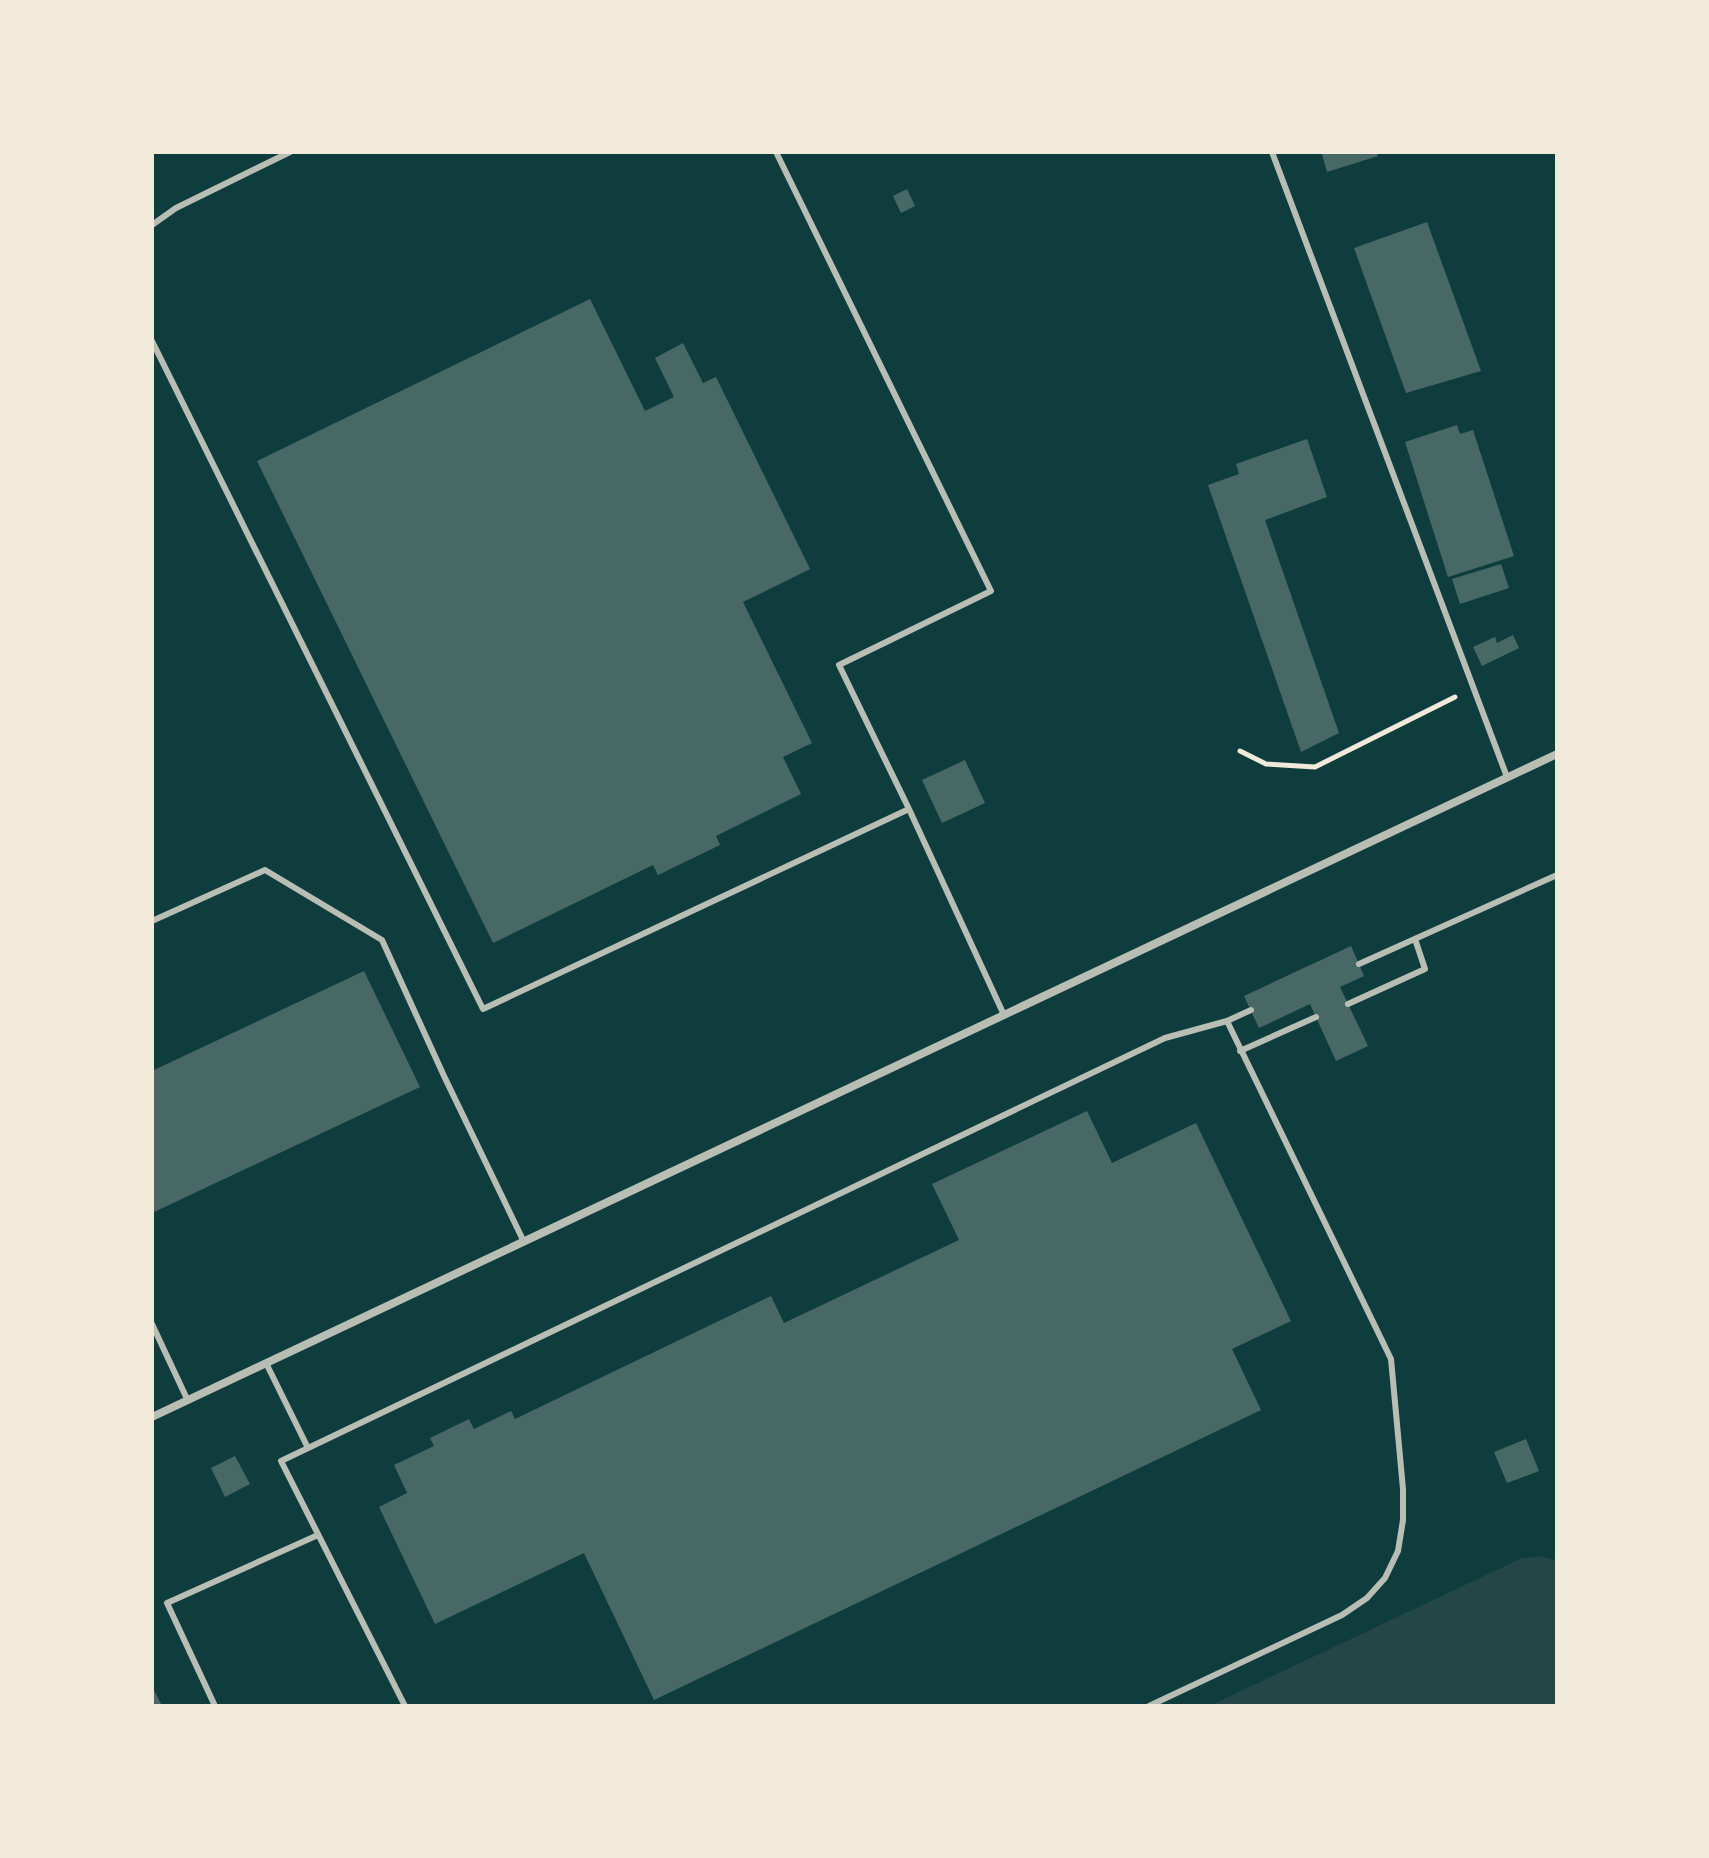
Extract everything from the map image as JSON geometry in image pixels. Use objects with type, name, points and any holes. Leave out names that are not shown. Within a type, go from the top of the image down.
[{"type":"street","points":[[152,1417],[1507,777],[1556,757]]},
{"type":"lane","points":[[152,225],[176,208],[290,152]]},
{"type":"lane","points":[[776,152],[991,591],[839,665],[1004,1015]]},
{"type":"lane","points":[[1272,152],[1507,777]]},
{"type":"lane","points":[[152,341],[483,1009],[909,809]]},
{"type":"lane","points":[[152,921],[265,870],[382,940],[524,1242]]},
{"type":"lane","points":[[1359,964],[1557,875]]},
{"type":"lane","points":[[1348,1004],[1425,969],[1415,939]]},
{"type":"lane","points":[[405,1706],[281,1461],[1165,1038],[1227,1021],[1251,1010]]},
{"type":"lane","points":[[1240,1051],[1316,1017]]},
{"type":"lane","points":[[1149,1706],[1342,1615],[1367,1598],[1385,1578],[1398,1551],[1403,1520],[1391,1359],[1227,1021]]},
{"type":"lane","points":[[152,1324],[188,1401]]},
{"type":"lane","points":[[267,1365],[308,1448]]},
{"type":"lane","points":[[215,1706],[167,1603],[318,1535]]},
{"type":"path","points":[[1240,751],[1266,764],[1315,767],[1474,688]]},
{"type":"shaded area","points":[[1540,1556],[1557,1561],[1557,1706],[1209,1706],[1520,1559]]},
{"type":"building","points":[[1376,152],[1378,156],[1327,172],[1322,154]]},
{"type":"building","points":[[907,189],[915,206],[901,213],[893,196]]},
{"type":"building","points":[[1427,222],[1481,371],[1406,393],[1354,248]]},
{"type":"building","points":[[590,299],[645,411],[674,397],[655,358],[683,343],[703,383],[716,377],[810,569],[743,602],[812,743],[783,757],[801,794],[716,836],[720,845],[658,875],[653,865],[493,943],[257,461]]},
{"type":"building","points":[[1457,425],[1460,434],[1473,430],[1514,556],[1448,577],[1405,442]]},
{"type":"building","points":[[1307,439],[1327,497],[1265,520],[1339,733],[1301,752],[1208,485],[1239,474],[1236,464]]},
{"type":"building","points":[[1501,564],[1509,588],[1460,604],[1452,579]]},
{"type":"building","points":[[1513,635],[1519,648],[1482,666],[1473,647],[1495,637],[1497,643]]},
{"type":"building","points":[[965,760],[985,803],[942,823],[922,780]]},
{"type":"building","points":[[1351,946],[1364,976],[1340,987],[1368,1046],[1336,1061],[1310,1004],[1259,1028],[1244,996]]},
{"type":"building","points":[[364,971],[420,1087],[152,1213],[152,1071]]},
{"type":"building","points":[[1087,1111],[1112,1163],[1196,1123],[1291,1321],[1232,1349],[1261,1410],[654,1700],[584,1553],[435,1624],[379,1507],[407,1493],[394,1465],[434,1446],[430,1438],[469,1419],[474,1429],[511,1411],[515,1419],[771,1296],[784,1323],[959,1240],[932,1184]]},
{"type":"building","points":[[1526,1439],[1539,1471],[1507,1483],[1494,1452]]},
{"type":"building","points":[[235,1456],[250,1484],[225,1497],[211,1468]]},
{"type":"building","points":[[152,1686],[162,1706],[152,1706]]}]
